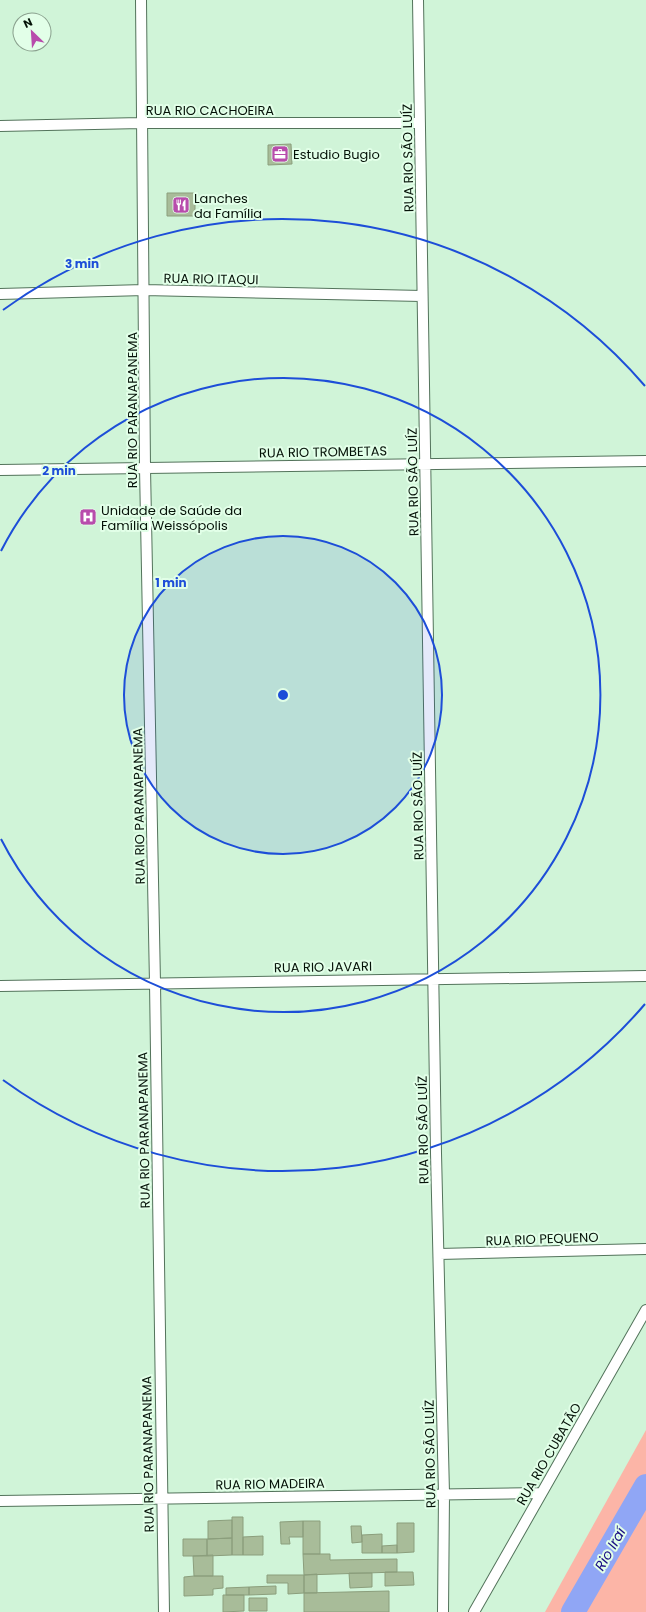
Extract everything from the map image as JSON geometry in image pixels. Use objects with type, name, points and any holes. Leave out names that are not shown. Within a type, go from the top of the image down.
[{"type":"street","name":"RUA RIO PARANAPANEMA","points":[[141,0],[145,468],[155,983],[164,1612]]},
{"type":"street","name":"RUA RIO SÃO LUÍZ","points":[[418,0],[444,1494],[444,1612]]},
{"type":"street","name":"RUA RIO CACHOEIRA","points":[[0,126],[141,123],[420,123]]},
{"type":"street","name":"RUA RIO ITAQUI","points":[[0,294],[144,290],[422,296]]},
{"type":"street","name":"RUA RIO TROMBETAS","points":[[0,470],[646,461]]},
{"type":"street","name":"RUA RIO JAVARI","points":[[0,986],[646,976]]},
{"type":"street","name":"RUA RIO PEQUENO","points":[[439,1254],[646,1249]]},
{"type":"street","name":"RUA RIO CUBATÃO","points":[[474,1612],[646,1310]]},
{"type":"street","name":"RUA RIO MADEIRA","points":[[0,1502],[541,1493]]},
{"type":"shaded area","points":[[646,1430],[646,1612],[545,1612]]},
{"type":"building","name":"Estudio Bugio","points":[[291,144],[292,164],[268,165],[268,145]]},
{"type":"building","name":"Lanches da Família","points":[[167,193],[195,193],[195,216],[167,216]]},
{"type":"building","points":[[232,1517],[243,1517],[243,1555],[232,1555]]},
{"type":"building","points":[[232,1520],[232,1538],[208,1539],[208,1521]]},
{"type":"building","points":[[303,1521],[320,1521],[320,1554],[303,1554]]},
{"type":"building","points":[[303,1521],[303,1537],[289,1537],[290,1544],[281,1544],[280,1522]]},
{"type":"building","points":[[397,1523],[414,1523],[414,1552],[397,1553]]},
{"type":"building","points":[[351,1526],[361,1526],[362,1542],[352,1543]]},
{"type":"building","points":[[382,1534],[382,1553],[362,1553],[362,1535]]},
{"type":"building","points":[[263,1536],[263,1555],[243,1555],[243,1537]]},
{"type":"building","points":[[232,1538],[232,1555],[207,1556],[207,1539]]},
{"type":"building","points":[[183,1539],[207,1539],[207,1556],[183,1556]]},
{"type":"building","points":[[397,1545],[397,1553],[382,1553],[382,1546]]},
{"type":"building","points":[[303,1554],[330,1554],[330,1560],[397,1559],[397,1572],[304,1575]]},
{"type":"building","points":[[213,1555],[213,1576],[194,1576],[193,1556]]},
{"type":"building","points":[[385,1572],[413,1572],[414,1585],[385,1586]]},
{"type":"building","points":[[349,1573],[372,1573],[372,1587],[350,1588]]},
{"type":"building","points":[[317,1574],[317,1593],[304,1593],[304,1575]]},
{"type":"building","points":[[267,1575],[304,1575],[304,1593],[288,1594],[288,1583],[267,1583]]},
{"type":"building","points":[[223,1576],[223,1588],[213,1589],[213,1595],[184,1596],[184,1577]]},
{"type":"building","points":[[276,1586],[276,1594],[249,1595],[249,1587]]},
{"type":"building","points":[[249,1587],[249,1595],[226,1595],[226,1588]]},
{"type":"building","points":[[389,1591],[389,1612],[304,1612],[304,1593]]},
{"type":"building","points":[[223,1595],[244,1595],[244,1611],[223,1612]]},
{"type":"building","points":[[249,1598],[267,1598],[267,1611],[249,1611]]},
{"type":"waterway","name":"Rio Iraí","points":[[573,1612],[646,1486]]},
{"type":"place","name":"Estudio Bugio","points":[[280,154]]},
{"type":"place","name":"Lanches da Família","points":[[181,205]]},
{"type":"place","name":"Unidade de Saúde da Família Weissópolis","points":[[88,517]]}]
